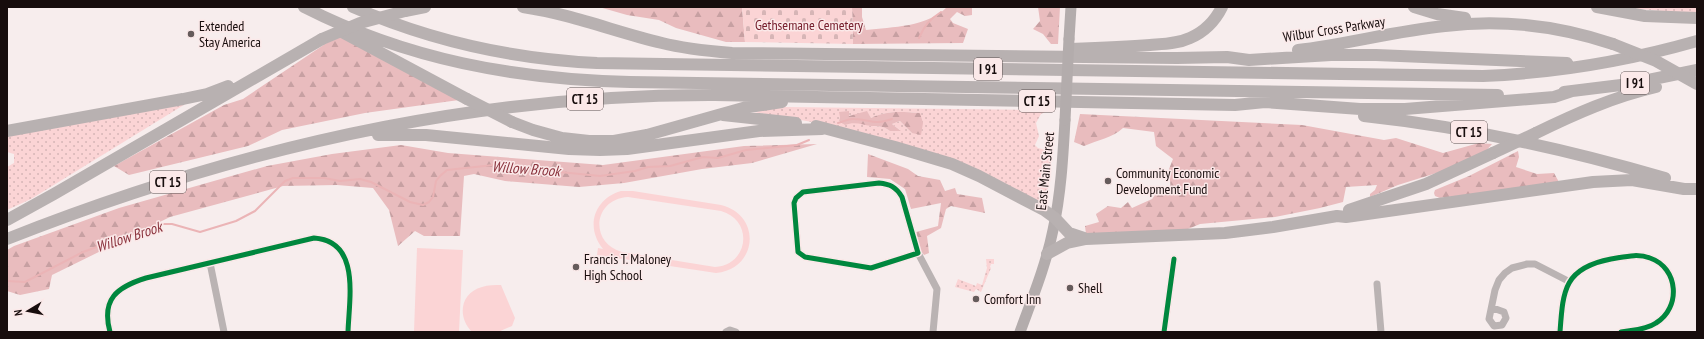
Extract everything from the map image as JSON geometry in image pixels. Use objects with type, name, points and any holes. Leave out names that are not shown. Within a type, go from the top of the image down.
[{"type":"highway","points":[[292,7],[512,122],[555,136],[582,140],[607,141],[647,135],[733,111],[767,104],[825,101],[839,98]]},
{"type":"highway","name":"I 91","points":[[304,7],[370,36],[442,59],[500,71],[575,80],[1483,95],[1572,91],[1651,80],[1697,71]]},
{"type":"highway","name":"I 91","points":[[353,7],[414,31],[474,47],[536,58],[597,63],[1465,76],[1541,73],[1630,58],[1697,41]]},
{"type":"highway","points":[[7,220],[322,39],[360,23],[425,7]]},
{"type":"highway","points":[[523,7],[574,18],[663,43],[692,49],[732,53],[1177,58],[1227,57],[1249,60],[1337,55],[1376,55],[1559,63],[1587,62],[1619,57],[1630,58]]},
{"type":"highway","points":[[562,7],[644,33],[663,43]]},
{"type":"highway","points":[[1026,56],[1045,50],[1128,47],[1182,41],[1203,31],[1214,20],[1222,7]]},
{"type":"highway","points":[[1414,7],[1445,16],[1484,19],[1498,24]]},
{"type":"highway","points":[[1597,7],[1649,16],[1697,18]]},
{"type":"highway","name":"Wilbur Cross Parkway","points":[[1227,57],[1305,50],[1445,26],[1498,24],[1536,26],[1559,30],[1613,44],[1658,62],[1697,84]]},
{"type":"highway","points":[[7,131],[194,97],[219,90],[266,70]]},
{"type":"highway","points":[[1337,216],[1344,212],[1426,184],[1600,103],[1679,81],[1697,71]]},
{"type":"highway","points":[[1235,105],[1265,102],[1360,109],[1405,109],[1554,97],[1572,91]]},
{"type":"highway","name":"CT 15","points":[[7,239],[83,210],[173,180],[333,138],[477,111],[577,99],[686,95],[1235,105],[1369,117],[1455,129],[1577,154],[1697,188]]},
{"type":"highway","points":[[723,115],[815,126],[952,164],[979,176],[1044,210],[1055,218],[1069,234],[1086,239]]},
{"type":"highway","points":[[333,138],[349,139],[384,134],[410,134],[568,149],[600,150],[627,149],[748,132],[822,129]]},
{"type":"highway","points":[[1047,254],[1068,243],[1086,239],[1225,232],[1273,227],[1337,216],[1346,217],[1605,181],[1640,181],[1684,189],[1697,188]]},
{"type":"main road","name":"East Main Street","points":[[1020,332],[1047,254],[1055,218],[1065,120],[1071,7]]},
{"type":"street","points":[[918,253],[870,268],[802,255],[797,247],[794,203],[796,198],[803,192],[879,183],[892,186],[898,191],[902,197],[918,253],[937,289],[934,332]]},
{"type":"street","points":[[110,332],[108,310],[110,301],[120,289],[146,278],[305,239],[321,238],[342,251],[346,258],[348,266],[348,332]]},
{"type":"street","points":[[1560,332],[1563,300],[1570,282],[1583,268],[1599,262],[1632,256],[1651,258],[1660,262],[1666,269],[1674,286],[1673,300],[1668,312],[1654,324],[1646,328],[1621,332]]},
{"type":"street","points":[[1164,332],[1174,259]]},
{"type":"street","points":[[210,263],[224,332]]},
{"type":"street","points":[[1493,308],[1492,301],[1499,280],[1508,270],[1519,265],[1535,264],[1570,282]]},
{"type":"street","points":[[1377,284],[1381,332]]},
{"type":"street","points":[[726,332],[730,330],[736,332]]},
{"type":"green space","points":[[599,7],[742,7],[745,42],[726,42],[676,28],[659,20],[627,15]]},
{"type":"green space","name":"Gethsemane Cemetery","points":[[742,7],[852,7],[853,44],[745,42]]},
{"type":"green space","points":[[852,7],[862,7],[862,17],[866,30],[898,27],[920,22],[939,14],[947,7],[972,7],[972,15],[965,16],[957,12],[950,19],[953,23],[968,29],[963,43],[853,44]]},
{"type":"green space","points":[[1038,7],[1060,7],[1058,44],[1051,44],[1043,34],[1033,29],[1040,21]]},
{"type":"green space","points":[[1618,7],[1697,7],[1697,12],[1684,13]]},
{"type":"green space","points":[[340,36],[459,100],[365,113],[282,130],[248,146],[129,175],[114,166],[224,105],[243,99],[328,42]]},
{"type":"green space","points":[[187,103],[31,199],[7,210],[7,167],[14,163],[14,154],[7,152],[7,135]]},
{"type":"green space","points":[[785,107],[1049,110],[1041,114],[1036,123],[1039,136],[1035,145],[1038,148],[1052,152],[1046,204],[1044,205],[1023,194],[830,125],[753,112]],"holes":[[[867,112],[871,118],[877,115],[889,113],[920,113],[912,133],[900,121],[892,124],[900,130],[890,131],[883,127],[872,126],[859,122],[839,121],[840,117]]]},
{"type":"green space","points":[[849,111],[849,116],[867,111],[871,118],[877,115],[889,113],[920,113],[923,123],[921,135],[912,133],[900,121],[892,124],[901,131],[890,131],[881,127],[852,123],[845,125],[839,121],[839,112]]},
{"type":"green space","points":[[1080,114],[1302,125],[1384,140],[1396,138],[1443,153],[1479,143],[1492,144],[1485,152],[1446,170],[1398,185],[1370,197],[1370,194],[1375,190],[1377,185],[1346,187],[1343,202],[1275,217],[1200,224],[1181,232],[1086,234],[1085,226],[1099,222],[1096,214],[1108,206],[1121,208],[1128,202],[1132,208],[1152,199],[1155,195],[1171,192],[1169,169],[1173,159],[1156,146],[1154,132],[1123,128],[1110,137],[1084,146],[1074,142]]},
{"type":"green space","points":[[817,144],[752,163],[702,169],[624,183],[579,187],[505,181],[474,174],[464,176],[460,236],[424,236],[415,231],[398,246],[389,210],[373,188],[337,185],[283,186],[170,217],[52,275],[49,289],[20,295],[7,291],[7,250],[14,246],[119,208],[267,166],[332,154],[401,145],[448,153],[603,165],[744,146]]},
{"type":"green space","points":[[1518,151],[1519,157],[1516,167],[1537,174],[1554,173],[1560,184],[1440,198],[1435,196],[1435,190],[1469,176]]},
{"type":"green space","points":[[868,154],[908,169],[918,176],[940,180],[945,191],[955,188],[957,194],[982,198],[985,213],[951,206],[946,209],[941,228],[927,236],[929,253],[924,255],[921,251],[916,232],[938,226],[941,203],[911,209],[905,189],[890,179],[867,177]]},
{"type":"green space","points":[[621,191],[633,191],[721,205],[734,211],[743,219],[749,230],[750,241],[747,252],[740,262],[730,269],[716,273],[597,255],[598,248],[603,249],[597,241],[594,232],[595,215],[604,200]],"holes":[[[628,197],[721,211],[732,216],[739,223],[743,232],[743,242],[741,251],[735,259],[726,264],[715,267],[622,252],[611,247],[604,240],[600,231],[602,213],[608,205],[616,200]]]},
{"type":"green space","points":[[417,248],[463,250],[459,332],[414,332]]},
{"type":"green space","points":[[986,259],[994,259],[994,264],[991,264],[991,268],[981,292],[976,289],[974,292],[955,287],[958,279],[976,286],[977,283],[982,285],[987,268]]},
{"type":"green space","points":[[501,285],[515,318],[512,326],[498,332],[472,332],[464,319],[463,306],[465,300],[469,294],[482,287]]},
{"type":"waterway","name":"Willow Brook","points":[[919,38],[928,23],[941,12]]},
{"type":"waterway","name":"Willow Brook","points":[[838,123],[852,119],[875,122],[892,119]]},
{"type":"waterway","name":"Willow Brook","points":[[7,281],[25,282],[83,252],[160,224],[172,224],[200,232],[236,221],[255,211],[285,181],[293,178],[324,178],[340,181],[360,179],[371,182],[410,202],[423,205],[429,202],[433,197],[436,181],[447,170],[503,164],[530,169],[600,176],[635,171],[648,167],[670,166],[703,157],[718,158],[746,150],[797,145],[809,140]]},
{"type":"cycle path","points":[[879,183],[892,187],[902,197],[918,253],[871,268],[805,257],[798,252],[794,203],[796,198],[803,192],[879,183]]},
{"type":"cycle path","points":[[110,332],[108,321],[110,303],[119,290],[127,286],[146,278],[314,238],[329,242],[339,249],[346,260],[350,289],[348,332]]},
{"type":"cycle path","points":[[1560,332],[1565,293],[1569,283],[1575,275],[1584,268],[1595,263],[1611,259],[1626,256],[1650,258],[1660,263],[1667,270],[1671,279],[1673,298],[1670,308],[1664,316],[1652,325],[1621,332]]},
{"type":"cycle path","points":[[1164,332],[1174,259]]},
{"type":"place","name":"Extended Stay America","points":[[191,34]]},
{"type":"place","name":"Community Economic Development Fund","points":[[1108,181]]},
{"type":"place","name":"Francis T. Maloney High School","points":[[576,267]]},
{"type":"place","name":"Shell","points":[[1070,288]]},
{"type":"place","name":"Comfort Inn","points":[[976,299]]}]
